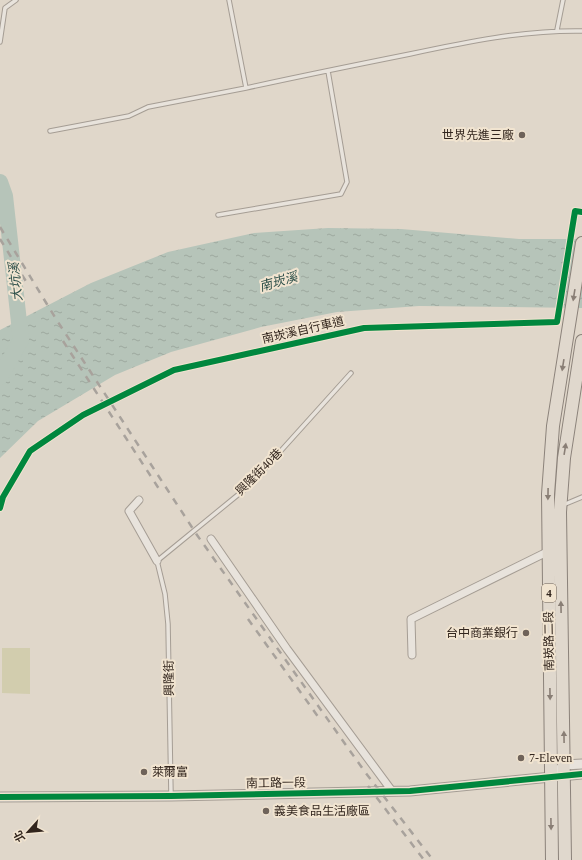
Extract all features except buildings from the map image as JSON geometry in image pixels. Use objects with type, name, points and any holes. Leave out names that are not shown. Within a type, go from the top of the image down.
[{"type":"main road","name":"南崁路二段","points":[[552,860],[548,494],[553,426],[582,243]]},
{"type":"main road","name":"南崁路二段","points":[[565,860],[560,506],[564,458],[582,341]]},
{"type":"street","points":[[140,500],[128,511],[156,561]]},
{"type":"street","points":[[211,539],[287,649],[392,791]]},
{"type":"street","points":[[412,655],[411,619],[549,551]]},
{"type":"street","points":[[564,770],[582,764]]},
{"type":"street","points":[[564,770],[582,774]]},
{"type":"street","name":"南工路一段","points":[[0,797],[171,796],[410,791],[551,776],[564,770]]},
{"type":"lane","points":[[0,42],[5,8],[16,0]]},
{"type":"lane","points":[[229,0],[246,88]]},
{"type":"lane","points":[[557,30],[563,0]]},
{"type":"lane","points":[[50,131],[129,116],[148,107],[442,47],[557,30],[582,31]]},
{"type":"lane","points":[[218,215],[341,194],[347,182],[328,71]]},
{"type":"lane","name":"興隆街40巷","points":[[156,561],[250,485],[351,373]]},
{"type":"lane","points":[[560,506],[582,497]]},
{"type":"lane","name":"興隆街","points":[[156,561],[165,594],[168,624],[171,796]]},
{"type":"path","points":[[549,322],[557,322],[575,211],[582,212]]},
{"type":"shaded area","points":[[2,648],[30,648],[30,694],[2,693]]},
{"type":"water","name":"南崁溪","points":[[328,228],[401,229],[519,239],[582,239],[582,308],[419,306],[337,312],[261,327],[171,352],[115,375],[38,421],[0,458],[0,330],[91,283],[168,252],[254,233]]},
{"type":"waterway","name":"大坑溪","points":[[0,182],[5,196],[21,340],[0,377]]},
{"type":"waterway","name":"大坑溪","points":[[0,214],[7,215]]},
{"type":"railway","points":[[0,227],[56,319],[197,535],[365,772],[433,860]]},
{"type":"railway","points":[[0,239],[27,283]]},
{"type":"railway","points":[[63,341],[161,492]]},
{"type":"railway","points":[[248,619],[319,718]]},
{"type":"railway","points":[[368,786],[424,860]]},
{"type":"cycle path","name":"南崁溪自行車道","points":[[0,508],[3,497],[30,451],[83,415],[174,370],[364,328],[557,322],[575,211],[582,212]]},
{"type":"cycle path","points":[[0,797],[171,796],[410,791],[582,774]]},
{"type":"place","name":"世界先進三廠","points":[[522,135]]},
{"type":"place","name":"台中商業銀行","points":[[526,633]]},
{"type":"place","name":"7-Eleven","points":[[521,758]]},
{"type":"place","name":"萊爾富","points":[[144,772]]},
{"type":"place","name":"義美食品生活廠區","points":[[266,811]]}]
